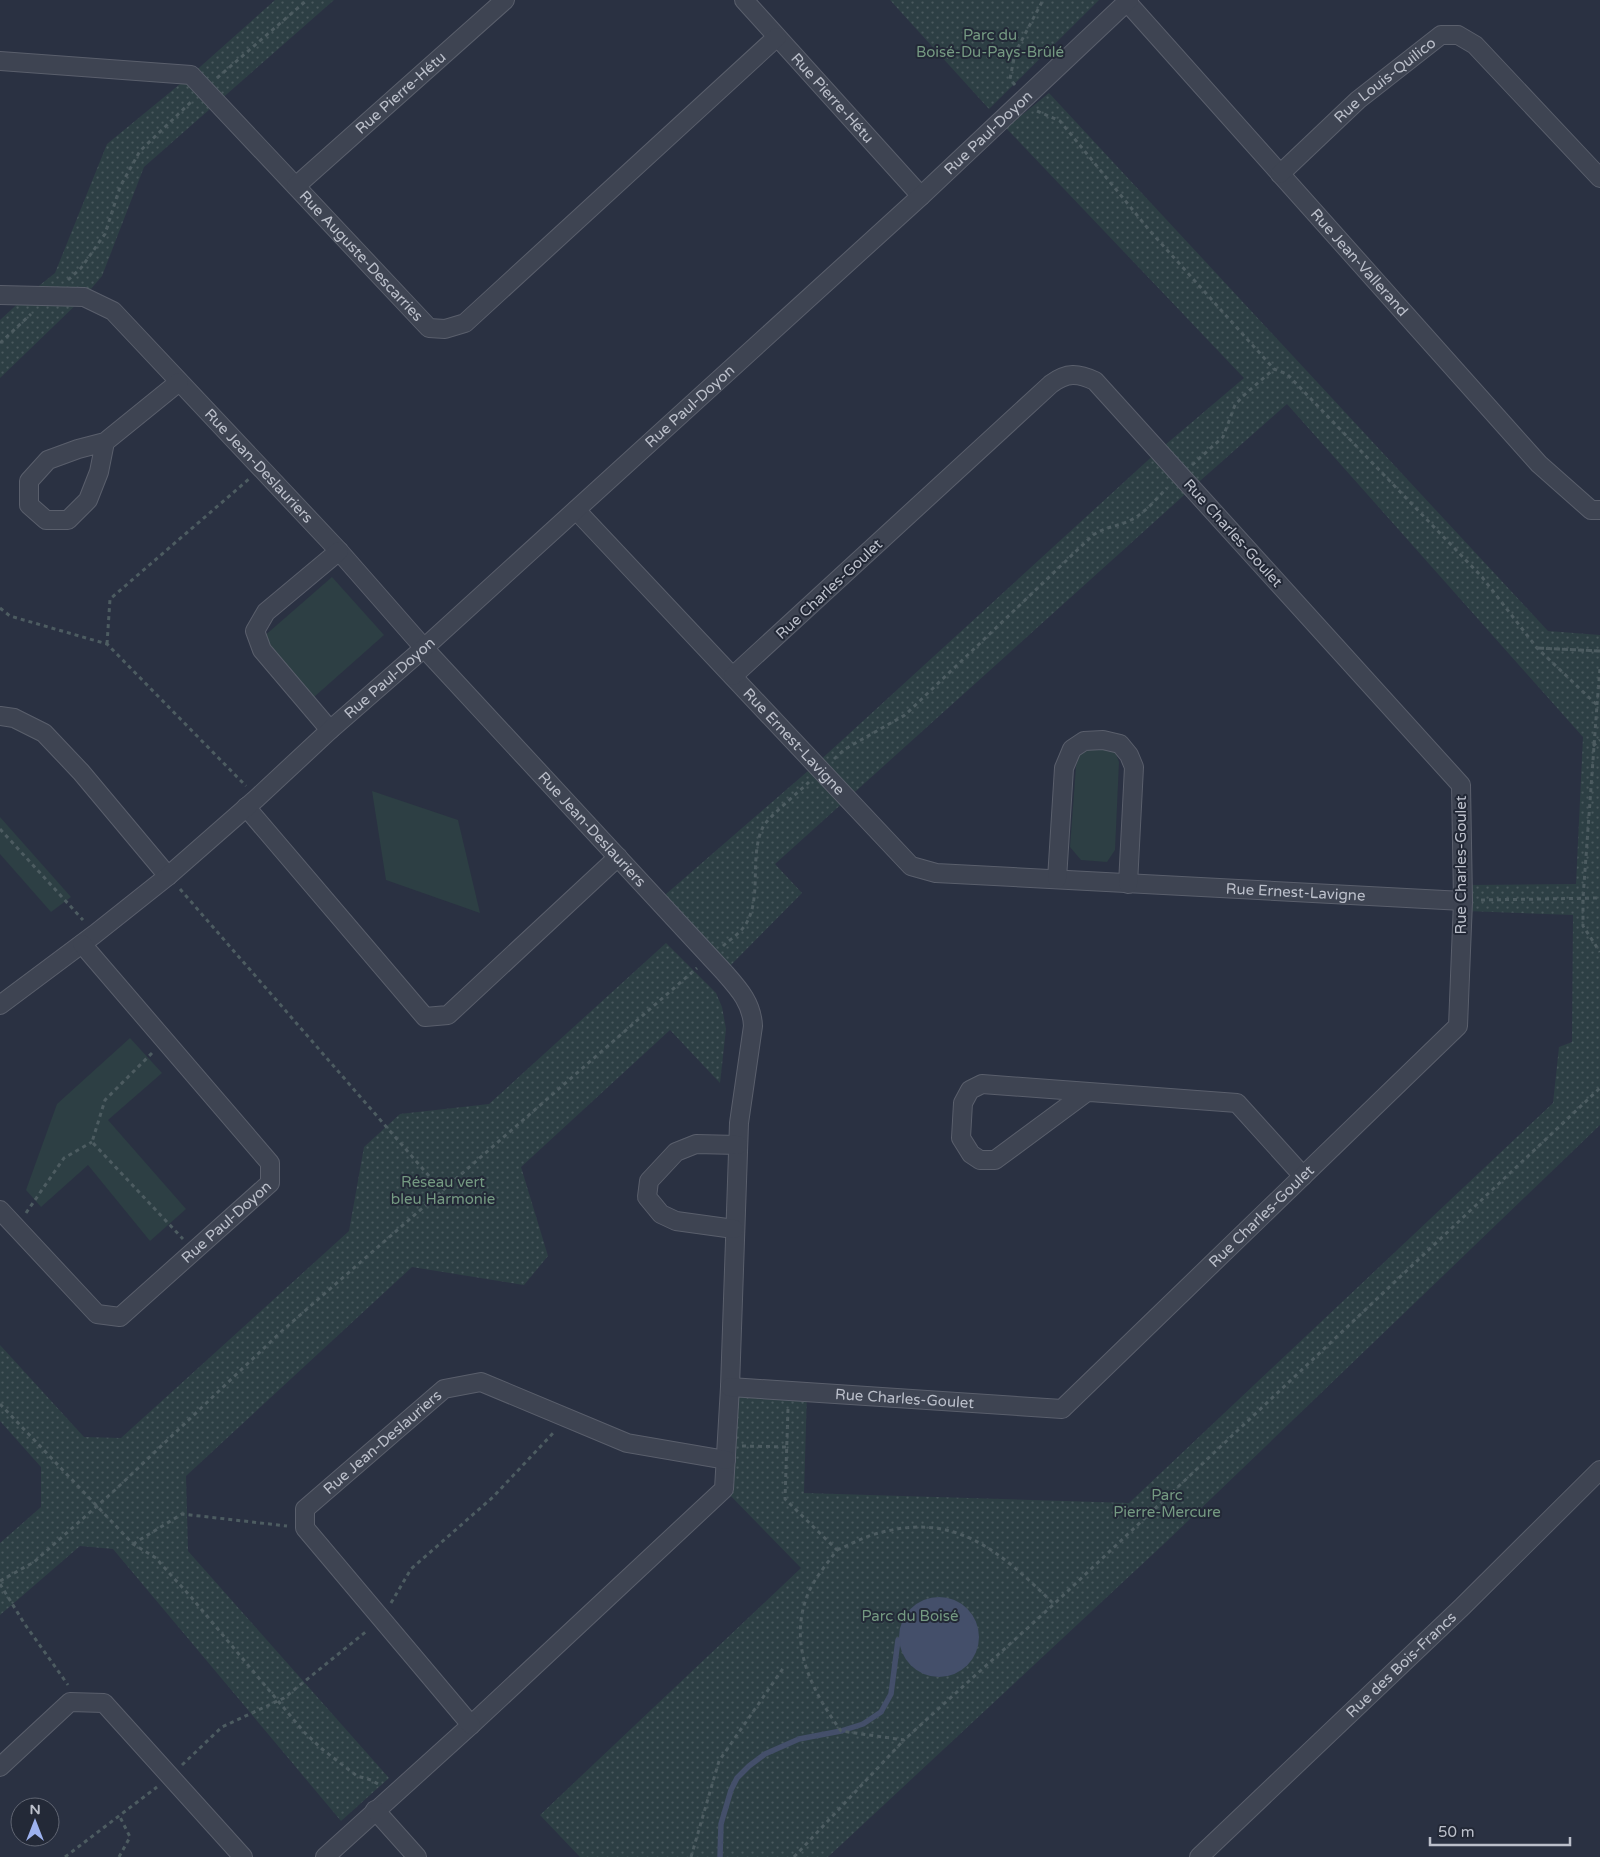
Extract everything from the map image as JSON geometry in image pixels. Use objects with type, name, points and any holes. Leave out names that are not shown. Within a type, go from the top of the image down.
[{"type":"street","name":"Rue Pierre-Hétu","points":[[296,186],[505,0]]},
{"type":"street","name":"Rue Pierre-Hétu","points":[[744,0],[921,196]]},
{"type":"street","name":"Rue Paul-Doyon","points":[[0,1006],[168,876],[424,648],[921,196],[1128,1]]},
{"type":"street","name":"Rue Jean-Vallerand","points":[[1128,1],[1539,464],[1591,510],[1600,510]]},
{"type":"street","name":"Rue Louis-Quilico","points":[[1280,174],[1366,94],[1441,35],[1458,35],[1475,45],[1600,178]]},
{"type":"street","name":"Rue Auguste-Descarries","points":[[0,61],[191,76],[429,328],[445,329],[465,323],[777,37]]},
{"type":"street","name":"Rue Jean-Deslauriers","points":[[0,295],[84,297],[113,311],[339,551],[424,648],[738,989],[750,1008],[752,1017],[753,1026],[739,1123],[730,1387],[724,1489],[471,1724],[324,1857]]},
{"type":"street","name":"Rue Charles-Goulet","points":[[730,1387],[1062,1409],[1458,1026],[1463,901],[1461,785],[1095,381],[1084,375],[1070,375],[1059,378],[733,676]]},
{"type":"street","points":[[105,442],[99,472],[88,500],[68,520],[46,520],[29,505],[29,481],[48,460],[105,442],[179,382]]},
{"type":"street","name":"Rue Ernest-Lavigne","points":[[576,510],[912,866],[936,873],[1463,901]]},
{"type":"street","points":[[330,730],[262,650],[255,631],[266,612],[339,551]]},
{"type":"street","points":[[0,716],[14,718],[44,733],[81,772],[168,876]]},
{"type":"street","points":[[1057,880],[1064,768],[1072,750],[1084,741],[1103,740],[1120,744],[1129,755],[1134,766],[1128,884]]},
{"type":"street","points":[[251,802],[425,1017],[448,1015],[618,857]]},
{"type":"street","name":"Rue Paul-Doyon","points":[[0,1210],[97,1314],[120,1317],[270,1183],[270,1162],[165,1040],[89,939]]},
{"type":"street","points":[[1087,1092],[995,1160],[980,1160],[971,1154],[961,1138],[963,1103],[970,1090],[982,1084],[1237,1103],[1303,1176]]},
{"type":"street","points":[[734,1229],[676,1221],[661,1214],[648,1197],[649,1180],[676,1152],[696,1144],[738,1145]]},
{"type":"street","name":"Rue Jean-Deslauriers","points":[[305,1528],[305,1509],[444,1389],[481,1382],[627,1443],[726,1453]]},
{"type":"street","name":"Rue des Bois-Francs","points":[[1199,1857],[1462,1607],[1600,1470]]},
{"type":"street","points":[[305,1528],[471,1724]]},
{"type":"street","points":[[0,1767],[70,1702],[104,1703],[244,1857]]},
{"type":"street","points":[[375,1810],[417,1857]]},
{"type":"path","points":[[0,343],[81,268],[105,234],[120,187],[140,151],[204,90],[306,0]]},
{"type":"path","points":[[1043,0],[1015,53],[1013,62],[1010,79],[1024,98],[1033,109],[1060,121],[1150,231],[1274,369],[1287,374],[1476,570],[1537,648],[1597,705]]},
{"type":"path","points":[[79,1702],[24,1622],[0,1582],[34,1562],[283,1330],[744,928],[753,902],[758,840],[763,825],[845,749],[905,715],[1093,536],[1104,528],[1130,520],[1140,514],[1223,436],[1235,405],[1274,369]]},
{"type":"path","points":[[107,644],[110,599],[261,468]]},
{"type":"path","points":[[0,608],[10,616],[107,644],[251,802]]},
{"type":"path","points":[[1537,648],[1600,651]]},
{"type":"path","points":[[1600,668],[1583,898],[1583,926],[1600,952]]},
{"type":"path","points":[[1593,746],[1600,740]]},
{"type":"path","points":[[0,829],[89,939]]},
{"type":"path","points":[[168,876],[442,1191]]},
{"type":"path","points":[[1463,901],[1600,898]]},
{"type":"path","points":[[17,1228],[64,1158],[92,1142],[105,1100],[165,1040]]},
{"type":"path","points":[[794,1857],[904,1740],[1054,1604],[1600,1088]]},
{"type":"path","points":[[92,1142],[194,1251]]},
{"type":"path","points":[[789,1391],[785,1499],[837,1550]]},
{"type":"path","points":[[0,1404],[133,1544],[156,1558],[304,1732],[322,1749],[357,1776],[371,1780],[380,1786]]},
{"type":"path","points":[[65,1857],[171,1776],[222,1727],[284,1698],[382,1619],[411,1569],[493,1497],[568,1418]]},
{"type":"path","points":[[726,1453],[787,1447]]},
{"type":"path","points":[[133,1544],[182,1514],[305,1528]]},
{"type":"path","points":[[904,1740],[841,1731],[826,1710],[803,1663],[800,1634],[806,1598],[818,1576],[837,1550],[873,1535],[906,1529],[941,1528],[974,1538],[998,1553],[1054,1604]]},
{"type":"path","points":[[691,1857],[719,1761],[784,1667]]},
{"type":"path","points":[[119,1857],[130,1837],[120,1815]]},
{"type":"green space","points":[[275,0],[334,0],[144,167],[102,276],[84,297],[0,378],[0,320],[55,273],[107,144],[191,75]]},
{"type":"green space","name":"Parc du Boisé-Du-Pays-Brûlé","points":[[890,0],[1099,0],[989,109]]},
{"type":"green space","points":[[1049,93],[1548,631],[1600,635],[1600,1125],[1166,1542],[828,1857],[580,1857],[540,1815],[801,1568],[724,1489],[730,1387],[807,1392],[804,1493],[1129,1503],[1553,1103],[1559,1047],[1572,1042],[1573,915],[1466,911],[1467,885],[1576,884],[1583,737],[1287,404],[775,864],[802,893],[724,972],[658,901],[816,764],[1158,451],[1244,378],[1006,128]]},
{"type":"green space","points":[[332,577],[384,635],[314,697],[262,638]]},
{"type":"green space","points":[[1088,749],[1111,749],[1116,754],[1119,762],[1115,850],[1107,862],[1081,860],[1070,847],[1076,766],[1080,754]]},
{"type":"green space","points":[[372,791],[458,820],[480,913],[386,880]]},
{"type":"green space","points":[[0,817],[71,897],[51,912],[0,854]]},
{"type":"green space","name":"Réseau vert bleu Harmonie","points":[[666,943],[716,993],[722,1007],[726,1029],[720,1083],[670,1030],[521,1167],[548,1256],[524,1285],[412,1267],[186,1476],[188,1551],[389,1778],[341,1821],[113,1549],[80,1546],[0,1615],[0,1543],[41,1507],[41,1467],[0,1421],[0,1345],[84,1437],[121,1438],[349,1231],[364,1147],[400,1114],[489,1104]]},
{"type":"green space","points":[[130,1038],[162,1073],[108,1120],[186,1209],[150,1241],[88,1165],[41,1207],[26,1190],[57,1104]]},
{"type":"water","points":[[931,1597],[947,1597],[968,1608],[979,1629],[979,1645],[968,1666],[947,1677],[931,1677],[917,1671],[905,1659],[899,1645],[899,1629],[905,1615],[917,1603]]},
{"type":"waterway","points":[[720,1857],[721,1824],[731,1790],[737,1778],[765,1754],[799,1739],[841,1731],[863,1724],[881,1712],[891,1694],[898,1640]]},
{"type":"park label","name":"Parc Pierre-Mercure","points":[[1167,1504]]},
{"type":"park label","name":"Parc du Boisé","points":[[910,1616]]}]
